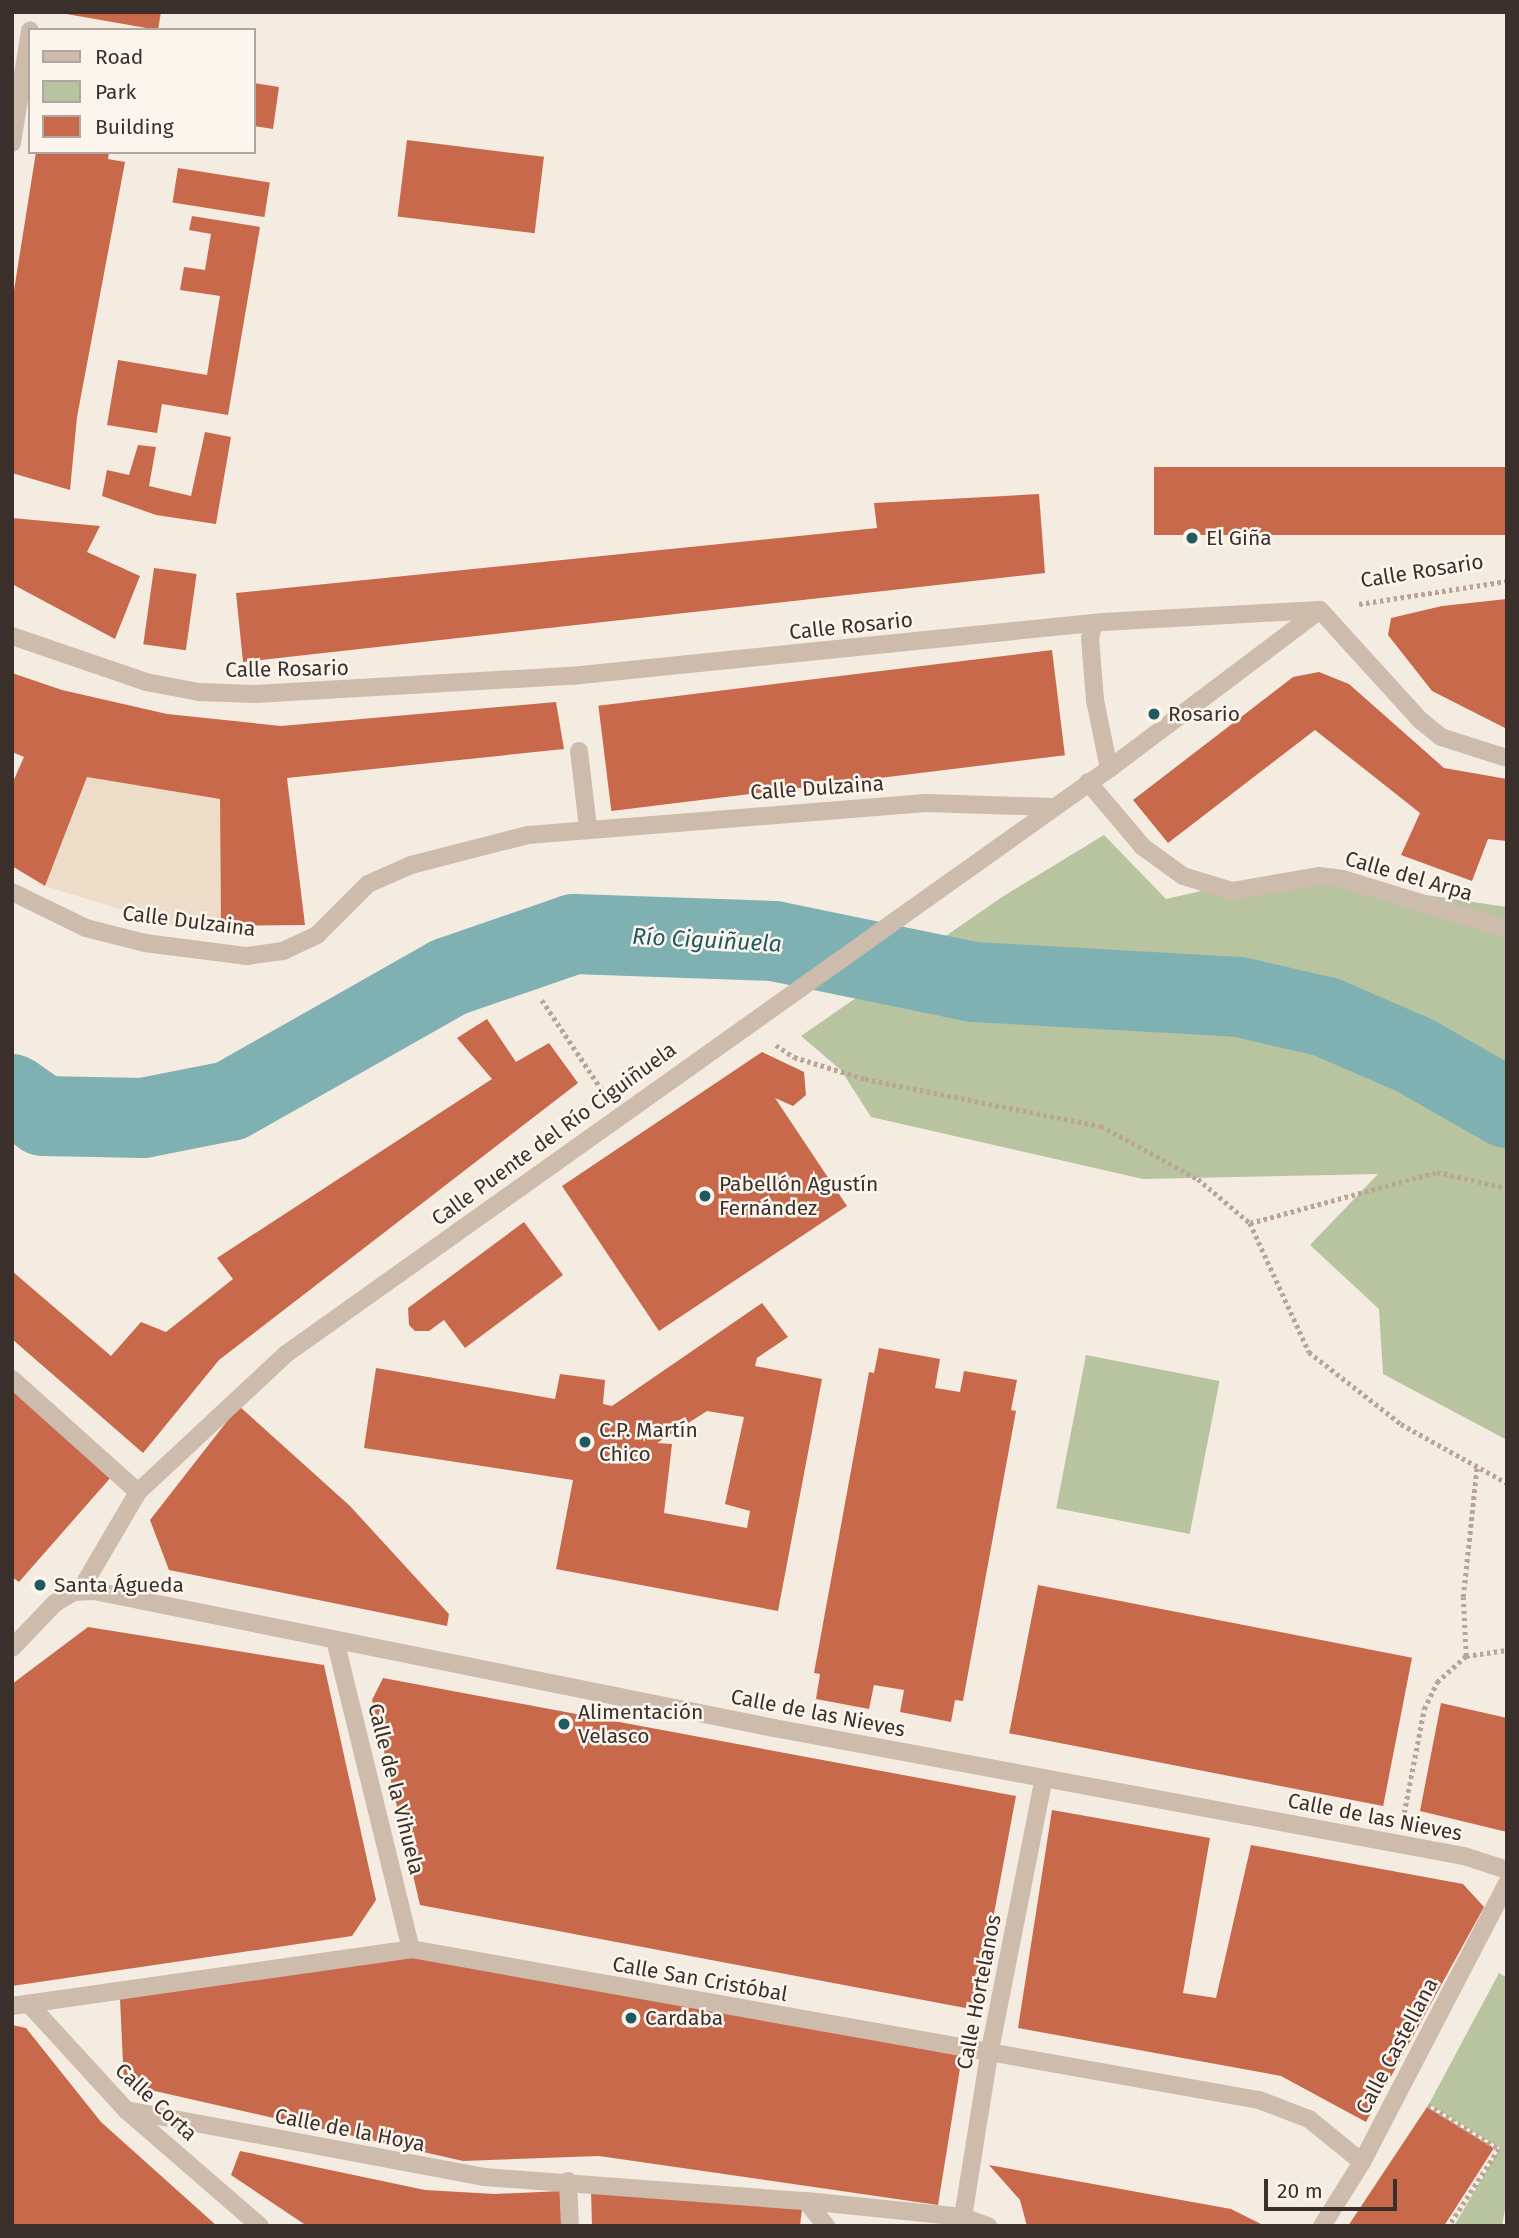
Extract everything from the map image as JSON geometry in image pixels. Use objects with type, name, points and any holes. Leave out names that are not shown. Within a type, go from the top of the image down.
[{"type":"street","points":[[12,143],[28,43]]},
{"type":"street","points":[[1320,610],[1420,720],[1441,737],[1507,758]]},
{"type":"street","name":"Calle Rosario","points":[[12,636],[146,682],[199,692],[255,694],[571,676],[1093,626],[1103,622],[1320,610]]},
{"type":"street","name":"Calle Puente del Río Ciguiñuela","points":[[80,1591],[138,1492],[286,1354],[937,887],[1109,769],[1320,610]]},
{"type":"street","points":[[1093,626],[1098,732],[1109,769]]},
{"type":"street","points":[[579,751],[588,828]]},
{"type":"street","name":"Calle del Arpa","points":[[1088,782],[1143,847],[1184,876],[1232,891],[1319,876],[1343,878],[1507,929]]},
{"type":"street","name":"Calle Dulzaina","points":[[12,892],[86,928],[145,943],[247,956],[283,951],[317,935],[368,884],[411,865],[528,835],[588,828],[926,803],[1051,807]]},
{"type":"street","points":[[12,1379],[138,1492]]},
{"type":"street","points":[[12,1648],[55,1603],[80,1591]]},
{"type":"street","name":"Calle de las Nieves","points":[[80,1591],[1044,1778],[1464,1856],[1507,1870]]},
{"type":"street","points":[[12,1621],[27,1633]]},
{"type":"street","name":"Calle de la Vihuela","points":[[335,1640],[411,1948]]},
{"type":"street","name":"Calle Hortelanos","points":[[963,2217],[989,2055],[1044,1778]]},
{"type":"street","name":"Calle Castellana","points":[[1322,2226],[1362,2162],[1507,1884]]},
{"type":"street","name":"Calle San Cristóbal","points":[[21,2005],[411,1948],[989,2055],[1259,2100],[1309,2119],[1362,2162]]},
{"type":"street","name":"Calle Corta","points":[[21,2005],[126,2110],[260,2226]]},
{"type":"street","name":"Calle de la Hoya","points":[[126,2110],[470,2175],[806,2201],[963,2217],[988,2226]]},
{"type":"street","points":[[568,2181],[570,2226]]},
{"type":"street","points":[[806,2201],[826,2226]]},
{"type":"path","name":"Calle Rosario","points":[[1320,610],[1507,581]]},
{"type":"path","points":[[542,1000],[619,1115]]},
{"type":"path","points":[[746,1024],[794,1057],[865,1079],[1101,1126],[1198,1178],[1250,1223],[1309,1352],[1401,1424],[1507,1483]]},
{"type":"path","points":[[1250,1223],[1437,1172],[1507,1188]]},
{"type":"path","points":[[1466,1656],[1463,1597],[1477,1467]]},
{"type":"path","points":[[1397,1844],[1424,1709],[1437,1682],[1466,1656],[1507,1650]]},
{"type":"path","points":[[1438,2112],[1499,2149],[1450,2226]]},
{"type":"green space","points":[[1104,835],[1166,899],[1232,884],[1351,884],[1507,907],[1507,1440],[1383,1374],[1379,1309],[1310,1245],[1378,1174],[1143,1179],[871,1117],[841,1070],[801,1036],[1002,897]]},
{"type":"green space","points":[[1086,1355],[1220,1381],[1190,1534],[1056,1508]]},
{"type":"green space","points":[[1499,1973],[1507,1978],[1507,2198],[1502,2226],[1454,2226],[1500,2148],[1429,2104]]},
{"type":"shaded area","points":[[87,777],[220,799],[221,926],[191,931],[45,886]]},
{"type":"building","points":[[55,12],[161,12],[158,28]]},
{"type":"building","points":[[256,83],[279,87],[273,129],[256,126]]},
{"type":"building","points":[[407,140],[544,157],[535,233],[398,216]]},
{"type":"building","points":[[36,154],[109,154],[108,159],[125,162],[77,417],[70,490],[12,473],[12,303]]},
{"type":"building","points":[[178,168],[270,183],[264,217],[173,203]]},
{"type":"building","points":[[192,216],[260,227],[228,415],[162,404],[157,433],[107,425],[118,360],[207,375],[220,296],[180,290],[184,267],[205,270],[211,234],[189,230]]},
{"type":"building","points":[[205,432],[231,437],[216,524],[156,515],[102,496],[107,470],[129,475],[138,445],[156,447],[149,486],[191,496]]},
{"type":"building","points":[[1154,467],[1507,467],[1507,535],[1154,535]]},
{"type":"building","points":[[1039,494],[1045,573],[243,662],[236,593],[877,528],[874,503]]},
{"type":"building","points":[[12,518],[100,526],[87,552],[140,576],[115,639],[12,584]]},
{"type":"building","points":[[154,568],[197,574],[186,650],[143,644]]},
{"type":"building","points":[[1507,599],[1507,729],[1432,691],[1388,635],[1391,618],[1442,606]]},
{"type":"building","points":[[1052,650],[1065,755],[611,811],[598,706]]},
{"type":"building","points":[[1319,672],[1349,684],[1444,768],[1507,779],[1507,841],[1488,839],[1472,881],[1401,855],[1420,813],[1315,730],[1168,843],[1133,800],[1293,677]]},
{"type":"building","points":[[12,673],[62,690],[167,714],[281,726],[556,702],[564,749],[287,778],[305,925],[221,926],[220,799],[87,777],[45,886],[12,866],[12,784],[24,757],[12,752]]},
{"type":"building","points":[[487,1019],[516,1062],[549,1043],[578,1083],[219,1360],[143,1453],[12,1339],[12,1271],[111,1356],[141,1322],[166,1332],[233,1279],[217,1258],[492,1079],[457,1038]]},
{"type":"building","name":"Pabellón Agustín Fernández","points":[[762,1052],[804,1072],[806,1095],[793,1106],[775,1098],[847,1206],[659,1331],[562,1186]]},
{"type":"building","points":[[524,1222],[563,1275],[465,1348],[444,1320],[429,1331],[415,1331],[409,1325],[408,1308]]},
{"type":"building","points":[[762,1303],[788,1337],[757,1358],[755,1366],[822,1379],[778,1611],[556,1569],[573,1480],[364,1448],[376,1368],[555,1399],[560,1374],[605,1380],[603,1404],[612,1406]],"holes":[[[707,1411],[744,1417],[725,1504],[750,1511],[747,1528],[664,1513],[672,1444],[657,1443]]]},
{"type":"building","points":[[879,1348],[940,1359],[935,1388],[960,1392],[964,1371],[1017,1380],[1011,1410],[1016,1411],[963,1701],[955,1700],[951,1722],[900,1712],[904,1690],[874,1685],[869,1709],[816,1699],[820,1674],[814,1673],[869,1372],[874,1373]]},
{"type":"building","points":[[12,1389],[112,1476],[19,1582],[12,1577]]},
{"type":"building","points":[[239,1406],[350,1506],[449,1614],[447,1626],[169,1570],[150,1520]]},
{"type":"building","points":[[1038,1585],[1412,1658],[1383,1806],[1009,1733]]},
{"type":"building","points":[[88,1627],[324,1665],[376,1900],[352,1936],[12,1986],[12,1684]]},
{"type":"building","points":[[383,1678],[1016,1796],[976,2010],[420,1905],[372,1700]]},
{"type":"building","points":[[1441,1703],[1507,1718],[1507,1832],[1420,1811]]},
{"type":"building","points":[[1052,1810],[1210,1838],[1183,1993],[1216,1998],[1251,1845],[1463,1884],[1484,1907],[1366,2122],[1281,2076],[1018,2028]]},
{"type":"building","points":[[412,1954],[962,2056],[938,2205],[599,2156],[463,2161],[124,2084],[120,1999]]},
{"type":"building","points":[[12,2025],[26,2028],[101,2122],[217,2226],[12,2226]]},
{"type":"building","points":[[1427,2107],[1494,2148],[1444,2226],[1348,2226]]},
{"type":"building","points":[[240,2151],[425,2190],[495,2194],[561,2191],[561,2226],[307,2226],[231,2175]]},
{"type":"building","points":[[989,2165],[1231,2209],[1265,2226],[1027,2226],[1020,2200]]},
{"type":"building","points":[[591,2191],[802,2209],[800,2226],[592,2226]]},
{"type":"waterway","name":"Río Ciguiñuela","points":[[12,1094],[43,1116],[143,1118],[230,1101],[449,977],[574,934],[774,941],[973,982],[1239,997],[1326,1017],[1414,1055],[1507,1108]]},
{"type":"place","name":"El Giña","points":[[1192,538]]},
{"type":"place","name":"Rosario","points":[[1154,714]]},
{"type":"place","name":"Pabellón Agustín Fernández","points":[[705,1196]]},
{"type":"place","name":"C.P. Martín Chico","points":[[585,1442]]},
{"type":"place","name":"Santa Águeda","points":[[40,1585]]},
{"type":"place","name":"Alimentación Velasco","points":[[564,1724]]},
{"type":"place","name":"Cardaba","points":[[631,2018]]}]
